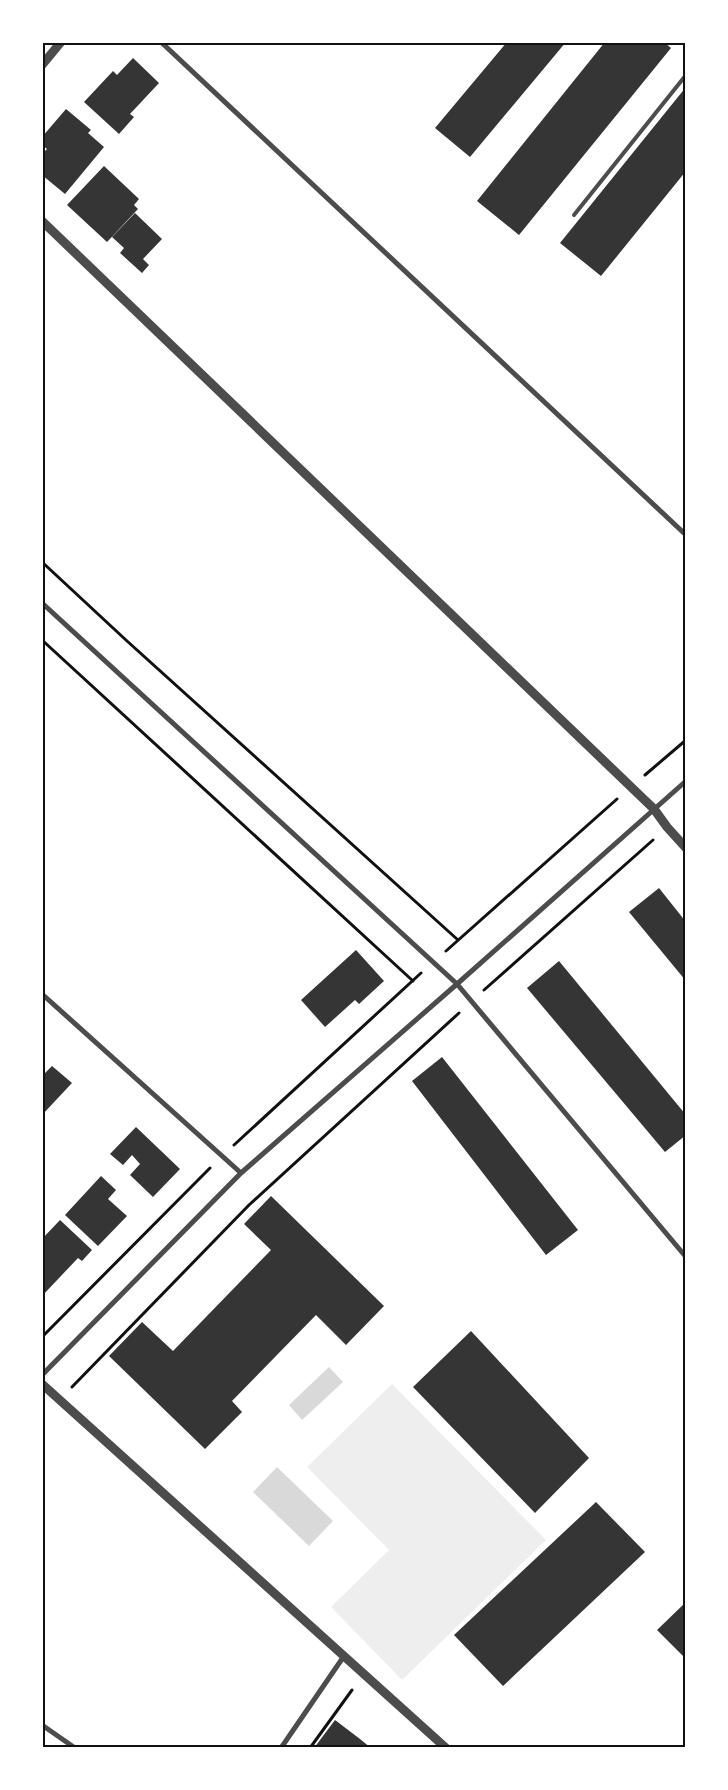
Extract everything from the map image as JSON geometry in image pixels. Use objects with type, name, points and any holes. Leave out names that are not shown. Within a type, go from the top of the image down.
[{"type":"street","points":[[42,65],[61,42]]},
{"type":"street","points":[[161,42],[686,535]]},
{"type":"street","points":[[42,221],[654,809],[686,848]]},
{"type":"street","points":[[42,603],[457,984],[686,1257]]},
{"type":"street","points":[[42,1375],[241,1173],[686,781]]},
{"type":"street","points":[[42,994],[241,1173]]},
{"type":"street","points":[[42,1384],[446,1748]]},
{"type":"street","points":[[281,1748],[344,1656]]},
{"type":"street","points":[[42,1725],[75,1748]]},
{"type":"lane","points":[[574,215],[686,75]]},
{"type":"path","points":[[42,562],[134,648],[458,940]]},
{"type":"path","points":[[42,640],[413,980]]},
{"type":"path","points":[[42,1337],[222,1157],[433,962],[686,740]]},
{"type":"path","points":[[59,1400],[248,1205],[667,827]]},
{"type":"path","points":[[310,1748],[364,1674]]},
{"type":"shaded area","points":[[329,1367],[343,1382],[302,1420],[289,1405]]},
{"type":"shaded area","points":[[392,1384],[546,1540],[402,1680],[331,1607],[389,1550],[307,1467]]},
{"type":"shaded area","points":[[277,1467],[333,1521],[309,1546],[253,1492]]},
{"type":"building","points":[[507,42],[566,42],[470,157],[435,128]]},
{"type":"building","points":[[605,42],[664,42],[671,48],[519,235],[477,201]]},
{"type":"building","points":[[133,58],[159,83],[130,114],[134,117],[119,134],[84,102],[113,71],[117,75]]},
{"type":"building","points":[[686,87],[686,171],[601,276],[560,243]]},
{"type":"building","points":[[66,109],[91,130],[88,133],[104,147],[65,194],[42,175],[42,154],[47,149],[42,145],[42,137]]},
{"type":"building","points":[[104,166],[139,199],[134,205],[138,209],[107,242],[67,205]]},
{"type":"building","points":[[135,213],[162,239],[143,259],[149,265],[142,273],[120,253],[124,248],[112,237]]},
{"type":"building","points":[[659,888],[686,922],[686,981],[629,912]]},
{"type":"building","points":[[356,950],[384,981],[359,1004],[355,1000],[325,1027],[301,1000]]},
{"type":"building","points":[[559,961],[686,1115],[686,1135],[665,1152],[527,988]]},
{"type":"building","points":[[442,1057],[578,1230],[546,1255],[412,1081]]},
{"type":"building","points":[[52,1066],[72,1083],[42,1115],[42,1076]]},
{"type":"building","points":[[136,1127],[180,1169],[153,1197],[130,1175],[140,1164],[132,1155],[123,1165],[110,1154]]},
{"type":"building","points":[[101,1176],[116,1190],[108,1199],[127,1216],[98,1246],[65,1215]]},
{"type":"building","points":[[271,1196],[384,1306],[346,1345],[316,1315],[232,1401],[242,1412],[205,1449],[109,1356],[142,1322],[173,1351],[271,1250],[244,1224]]},
{"type":"building","points":[[60,1220],[92,1250],[82,1261],[78,1258],[42,1296],[42,1239]]},
{"type":"building","points":[[471,1331],[589,1458],[535,1513],[413,1387]]},
{"type":"building","points":[[596,1502],[645,1552],[503,1686],[454,1635]]},
{"type":"building","points":[[686,1602],[686,1659],[657,1630]]},
{"type":"building","points":[[335,1720],[360,1739],[371,1748],[314,1748]]}]
